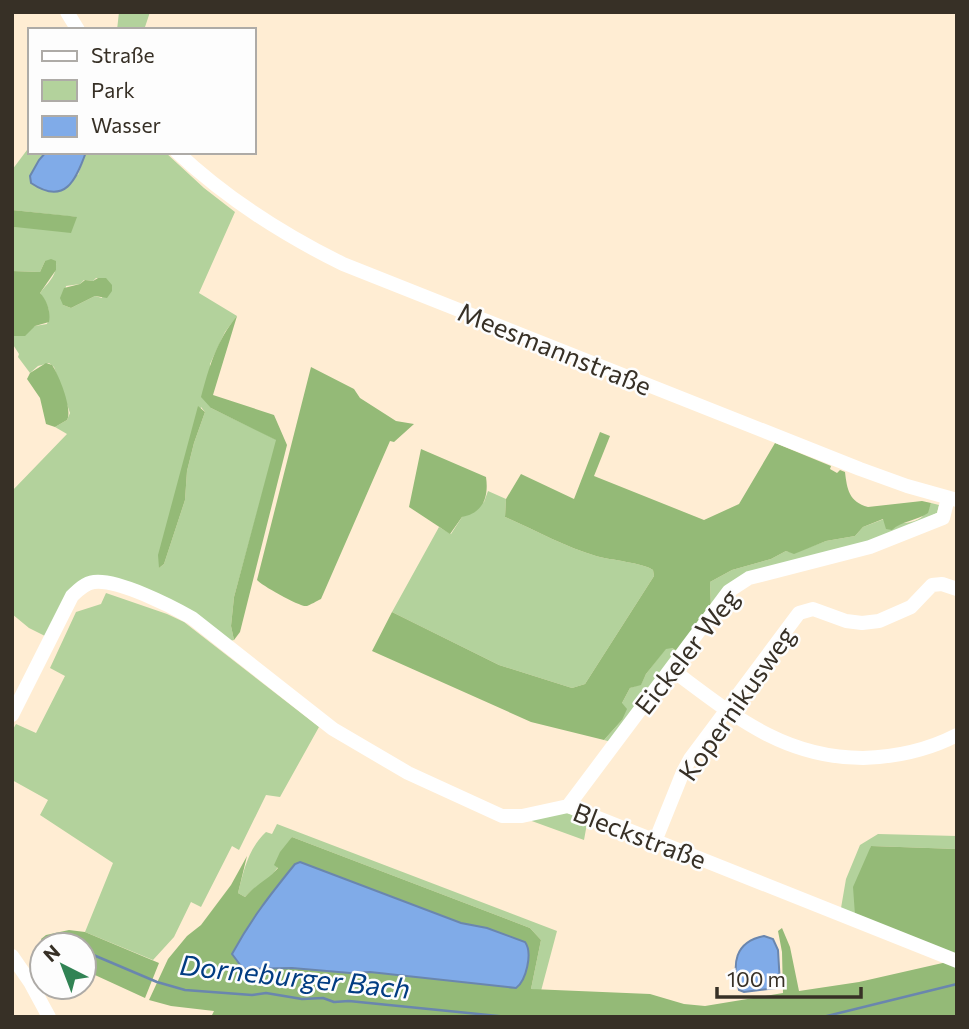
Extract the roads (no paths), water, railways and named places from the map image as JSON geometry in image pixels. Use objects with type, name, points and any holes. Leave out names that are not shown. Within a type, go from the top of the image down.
[{"type":"street","points":[[67,12],[77,28]]},
{"type":"street","name":"Meesmannstraße","points":[[179,154],[216,187],[249,211],[290,237],[344,264],[860,469],[952,499]]},
{"type":"street","name":"Eickeler Weg","points":[[568,806],[729,591],[738,583],[748,578],[870,547],[943,518],[952,499]]},
{"type":"street","name":"Bleckstraße","points":[[12,715],[72,596],[83,586],[94,582],[125,588],[155,599],[192,618],[329,726],[399,769],[502,816],[522,816],[568,806],[957,961]]},
{"type":"street","name":"Kopernikusweg","points":[[656,839],[683,772],[799,613],[813,609],[846,621],[879,621],[896,616],[911,607],[932,585],[942,584],[957,589]]},
{"type":"street","points":[[671,669],[761,732],[787,745],[817,754],[845,758],[881,757],[914,752],[957,734]]},
{"type":"street","points":[[12,957],[30,982],[49,1017]]},
{"type":"water","points":[[44,154],[85,154],[73,180],[61,191],[53,192],[31,183],[30,176]]},
{"type":"water","points":[[300,862],[461,923],[487,928],[525,942],[528,960],[523,979],[516,988],[370,972],[292,968],[246,969],[232,954],[269,897],[295,864]]},
{"type":"water","points":[[764,936],[773,939],[778,950],[780,984],[776,988],[744,992],[739,990],[736,963],[741,949],[746,943]]},
{"type":"waterway","name":"Dorneburger Bach","points":[[98,957],[157,982],[185,990],[252,995],[266,993],[302,999],[323,998],[334,1002],[349,1001],[508,1017]]},
{"type":"waterway","name":"Dorneburger Bach","points":[[823,1017],[957,984]]}]
